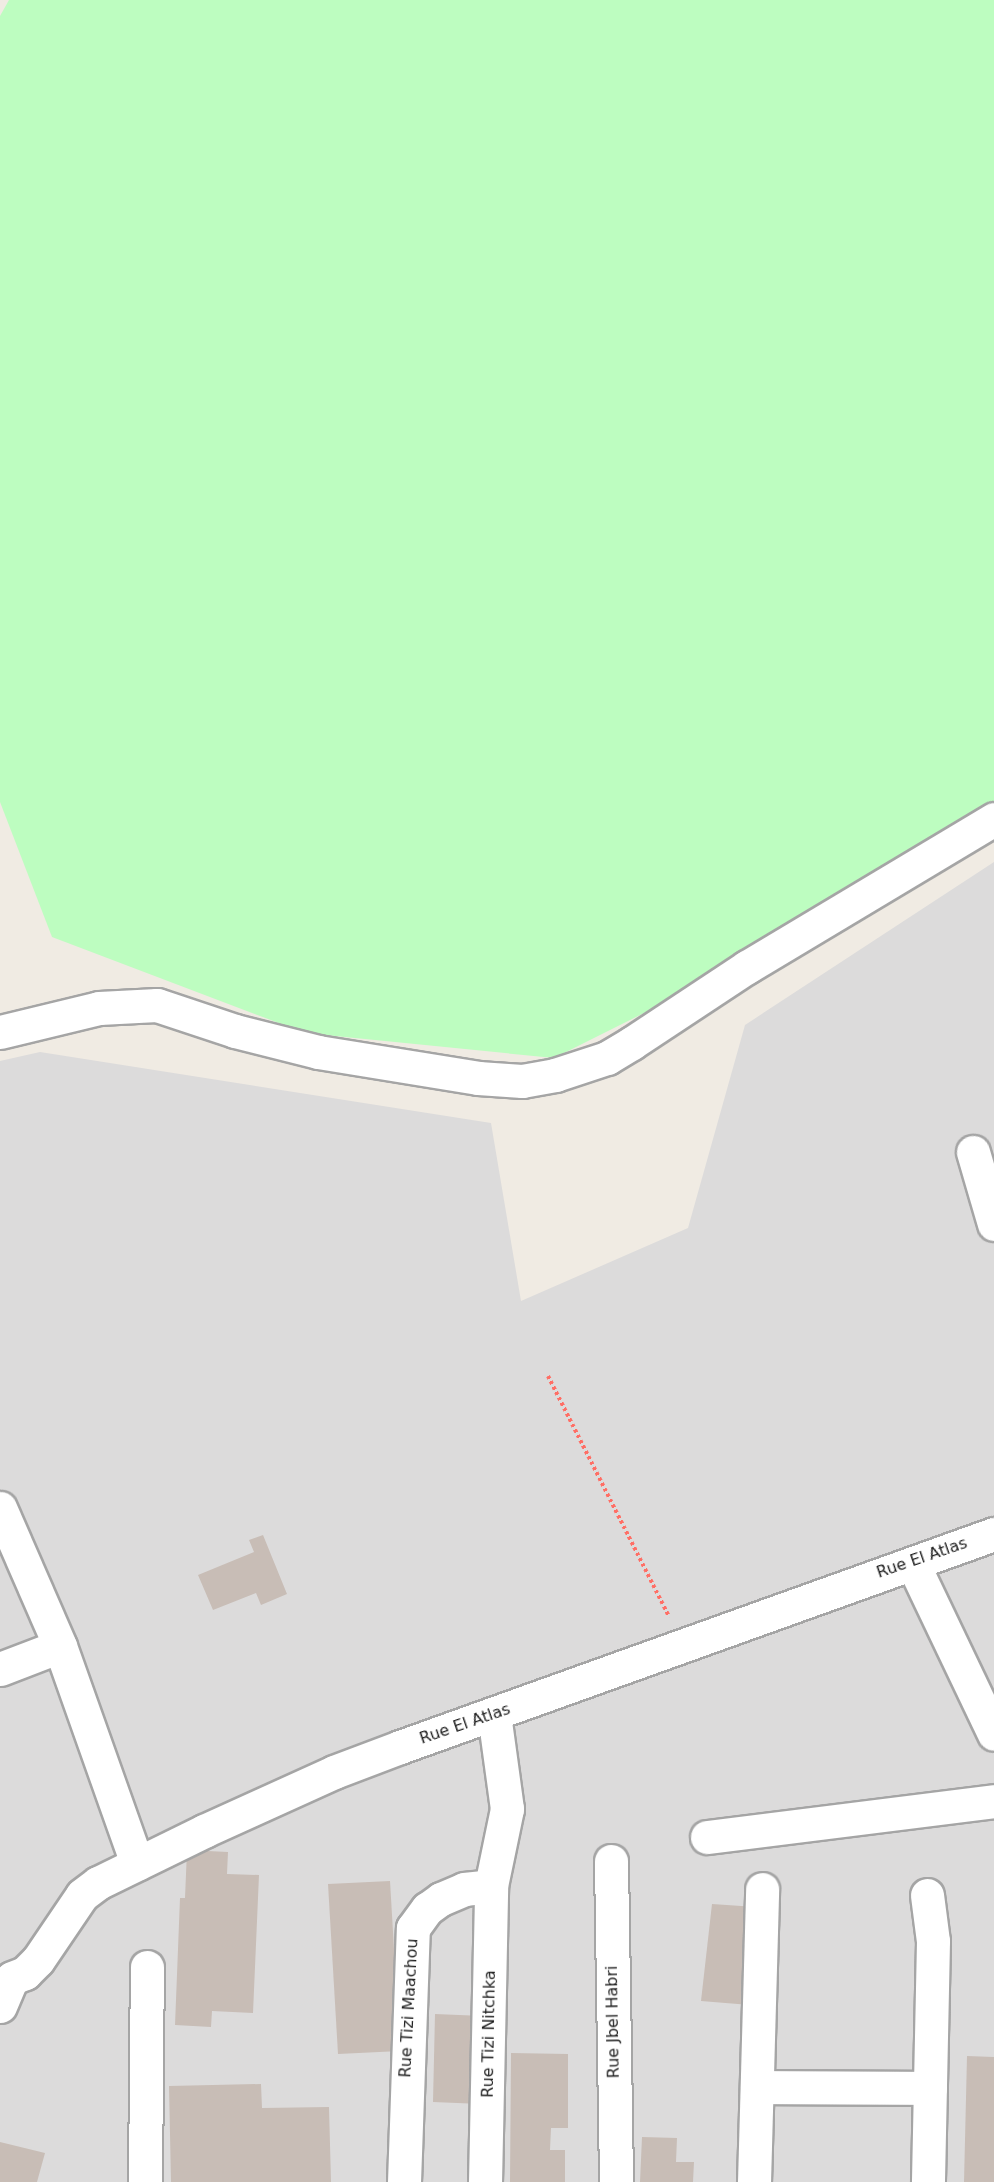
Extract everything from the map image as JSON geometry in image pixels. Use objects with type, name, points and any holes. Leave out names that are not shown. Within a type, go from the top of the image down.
[{"type":"street","points":[[0,1032],[99,1008],[157,1005],[253,1037],[318,1052],[478,1078],[522,1081],[555,1075],[584,1067],[624,1048],[729,978],[994,819]]},
{"type":"street","points":[[973,1152],[994,1224]]},
{"type":"street","points":[[0,1508],[60,1646],[138,1864]]},
{"type":"street","name":"Rue El Atlas","points":[[4,1987],[38,1960],[82,1895],[138,1864],[334,1772],[843,1585],[913,1564],[994,1534]]},
{"type":"street","points":[[913,1564],[994,1734]]},
{"type":"street","points":[[0,1669],[60,1646]]},
{"type":"street","name":"Rue Tizi Nitchka","points":[[485,2182],[491,1886],[507,1809],[494,1714]]},
{"type":"street","points":[[707,1837],[994,1801]]},
{"type":"street","name":"Rue Jbel Habri","points":[[610,1861],[616,2182]]},
{"type":"street","name":"Rue Tizi Maachou","points":[[404,2182],[413,1928],[427,1909],[441,1899],[465,1889],[491,1886]]},
{"type":"street","points":[[754,2182],[759,2087],[762,1889]]},
{"type":"street","points":[[927,1895],[933,1941],[928,2182]]},
{"type":"street","points":[[145,2182],[147,1967]]},
{"type":"street","points":[[759,2087],[930,2088]]},
{"type":"path","points":[[548,1376],[683,1645]]},
{"type":"shaded area","points":[[994,862],[994,2182],[0,2182],[0,1061],[40,1052],[491,1123],[521,1301],[688,1228],[745,1025]]},
{"type":"green space","points":[[9,0],[994,0],[994,809],[784,943],[554,1058],[305,1033],[52,937],[0,802],[0,16]]},
{"type":"building","points":[[263,1535],[287,1594],[261,1605],[256,1593],[213,1610],[198,1575],[254,1552],[249,1540]]},
{"type":"building","points":[[187,1850],[228,1852],[227,1874],[259,1875],[253,2013],[212,2011],[211,2027],[175,2025],[180,1898],[185,1898]]},
{"type":"building","points":[[390,1881],[400,2051],[338,2054],[328,1884]]},
{"type":"building","points":[[712,1904],[756,1907],[750,2005],[701,2001]]},
{"type":"building","points":[[435,2014],[483,2016],[481,2104],[433,2102]]},
{"type":"building","points":[[511,2053],[568,2054],[568,2128],[551,2128],[550,2150],[565,2150],[565,2182],[510,2182]]},
{"type":"building","points":[[967,2056],[994,2057],[994,2182],[964,2182]]},
{"type":"building","points":[[261,2084],[262,2108],[329,2107],[331,2182],[171,2182],[169,2086]]},
{"type":"building","points":[[642,2137],[677,2138],[676,2162],[694,2162],[693,2182],[640,2182]]},
{"type":"building","points":[[0,2142],[45,2153],[37,2182],[0,2182]]}]
